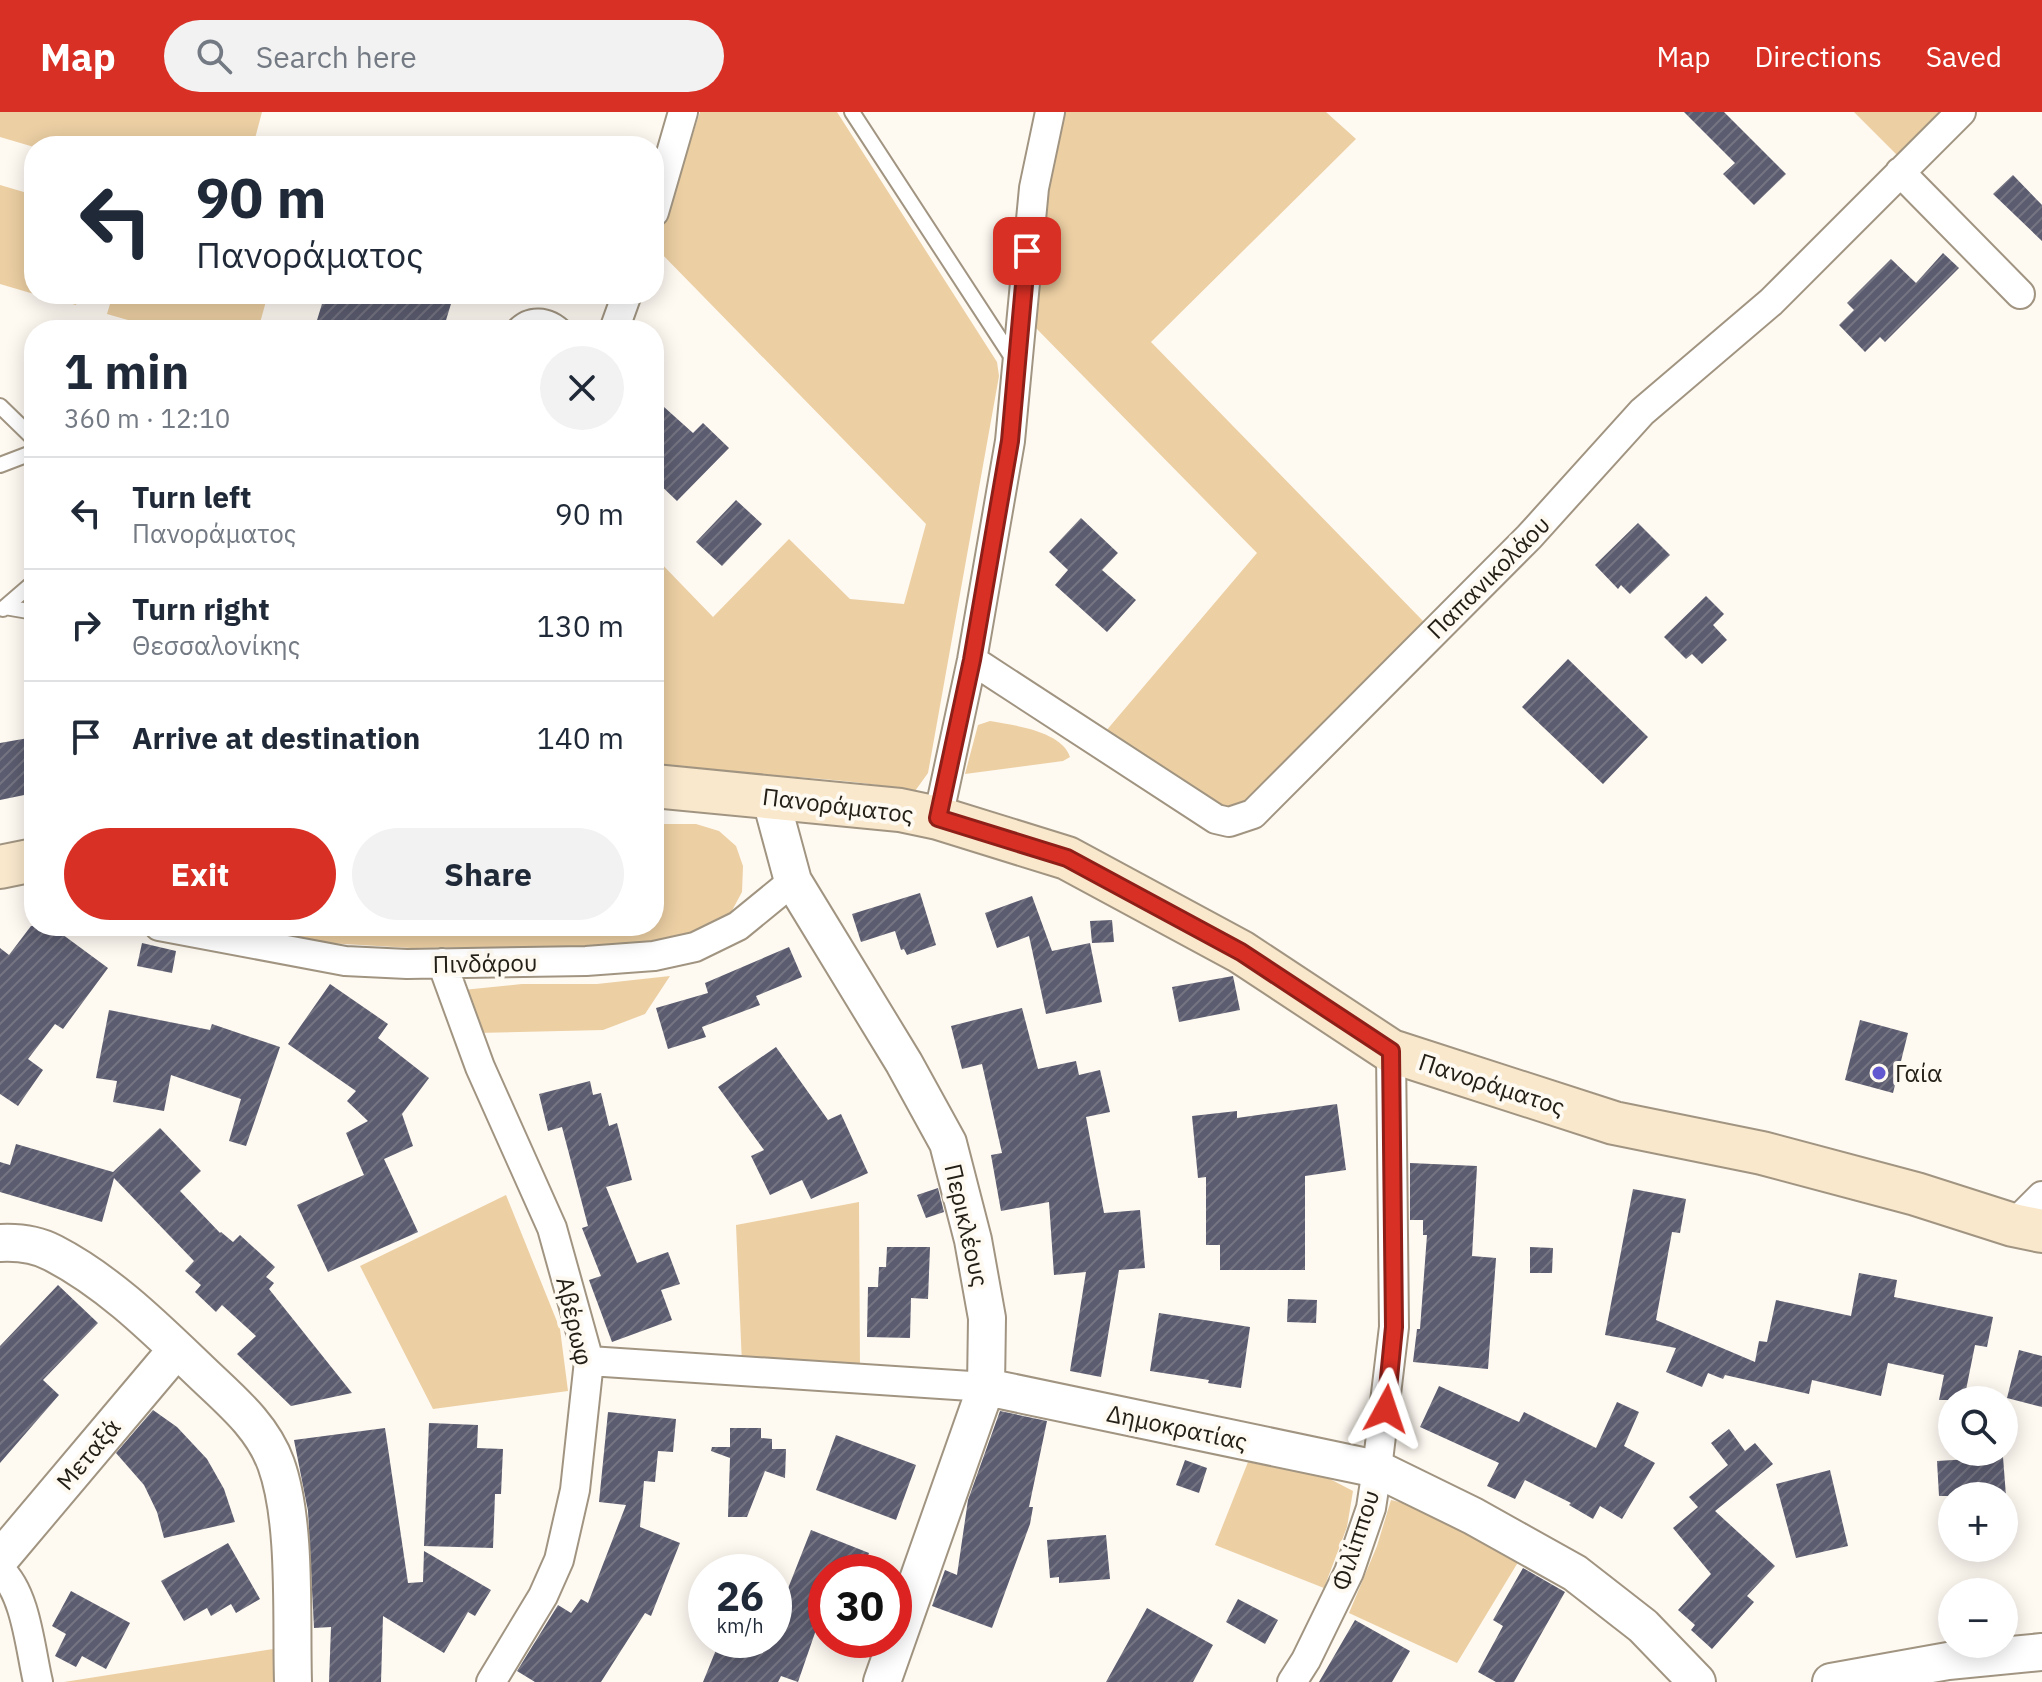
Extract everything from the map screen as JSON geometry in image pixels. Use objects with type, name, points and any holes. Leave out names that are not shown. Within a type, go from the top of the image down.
[{"type":"main road","name":"Πανοράματος","points":[[664,787],[859,804],[938,818],[1067,858],[1241,952],[1391,1051],[1614,1123],[1762,1153],[2028,1228]]},
{"type":"main road","points":[[0,867],[24,862]]},
{"type":"street","points":[[664,178],[683,112]]},
{"type":"street","points":[[938,818],[972,660],[1010,441],[1034,188],[1050,112]]},
{"type":"street","name":"Παπανικολάου","points":[[972,660],[1216,819],[1229,822],[1244,819],[1262,805],[1529,537],[1642,412],[1771,302],[1961,112]]},
{"type":"street","points":[[1900,172],[2020,294]]},
{"type":"street","name":"Περικλέους","points":[[770,796],[793,881],[904,1063],[948,1143],[973,1240],[987,1318],[986,1387],[882,1682]]},
{"type":"street","name":"Πινδάρου","points":[[212,936],[345,961],[586,961],[678,951],[709,941],[738,926],[793,881]]},
{"type":"street","name":"Αβέρωφ","points":[[442,963],[480,1067],[552,1228],[589,1361],[575,1490],[559,1560],[543,1596],[491,1682]]},
{"type":"street","name":"Φιλίππου","points":[[1292,1682],[1349,1572],[1371,1508],[1386,1409],[1394,1327],[1391,1051]]},
{"type":"street","points":[[2028,1228],[2042,1196]]},
{"type":"street","points":[[0,1243],[27,1244],[51,1252],[116,1295],[177,1349],[250,1420],[266,1440],[276,1461],[285,1501],[293,1682]]},
{"type":"street","name":"Μεταξά","points":[[0,1559],[177,1349]]},
{"type":"street","name":"Δημοκρατίας","points":[[589,1361],[986,1387],[1377,1469],[1473,1516],[1575,1573],[1643,1626],[1697,1682]]},
{"type":"street","points":[[0,1570],[11,1579],[18,1595],[38,1682]]},
{"type":"street","points":[[1831,1682],[1948,1661],[2042,1652]]},
{"type":"lane","points":[[852,112],[1017,366]]},
{"type":"lane","points":[[523,320],[543,316],[554,320]]},
{"type":"lane","points":[[0,406],[24,429]]},
{"type":"lane","points":[[0,465],[24,456]]},
{"type":"lane","points":[[3,610],[24,591]]},
{"type":"lane","points":[[3,610],[24,611]]},
{"type":"shaded area","points":[[0,112],[262,112],[256,136],[24,136],[24,144],[0,137]]},
{"type":"shaded area","points":[[700,112],[837,112],[997,362],[999,376],[928,773],[915,791],[817,778],[664,771],[664,566],[713,617],[789,539],[850,599],[904,604],[926,524],[664,256],[664,223]]},
{"type":"shaded area","points":[[1061,112],[1326,112],[1356,139],[1151,342],[1424,622],[1244,805],[1225,816],[1100,738],[1257,553],[1031,323],[1041,223]]},
{"type":"shaded area","points":[[1854,112],[1942,112],[1898,156]]},
{"type":"shaded area","points":[[0,185],[24,192],[24,291],[0,284]]},
{"type":"shaded area","points":[[110,304],[265,304],[261,320],[128,320],[107,314]]},
{"type":"shaded area","points":[[990,721],[1047,735],[1065,748],[1070,757],[1063,761],[965,774],[978,725]]},
{"type":"shaded area","points":[[664,824],[696,824],[719,831],[736,846],[743,866],[742,892],[728,918],[713,932],[610,950],[411,948],[311,942],[280,936],[664,936]]},
{"type":"shaded area","points":[[670,976],[645,1014],[603,1030],[475,1033],[463,990],[522,984],[597,984]]},
{"type":"shaded area","points":[[506,1195],[560,1329],[568,1391],[433,1409],[360,1266]]},
{"type":"shaded area","points":[[859,1202],[860,1370],[742,1364],[736,1225]]},
{"type":"shaded area","points":[[1248,1462],[1328,1478],[1353,1491],[1347,1527],[1324,1588],[1215,1545]]},
{"type":"shaded area","points":[[1391,1500],[1421,1507],[1523,1554],[1457,1663],[1349,1613],[1377,1546]]},
{"type":"shaded area","points":[[273,1649],[274,1682],[64,1682]]},
{"type":"building","points":[[1684,112],[1724,112],[1786,174],[1754,205],[1723,174],[1735,163]]},
{"type":"building","points":[[2013,175],[2042,205],[2042,241],[1993,194]]},
{"type":"building","points":[[1943,253],[1959,268],[1885,342],[1880,337],[1865,352],[1839,325],[1854,310],[1847,303],[1891,259],[1916,283]]},
{"type":"building","points":[[322,304],[451,304],[446,320],[317,320]]},
{"type":"building","points":[[664,407],[693,433],[703,423],[729,448],[677,501],[664,489]]},
{"type":"building","points":[[736,500],[762,524],[722,566],[696,542]]},
{"type":"building","points":[[1081,518],[1118,553],[1102,570],[1136,600],[1107,632],[1055,585],[1068,570],[1049,552]]},
{"type":"building","points":[[1638,523],[1670,555],[1630,594],[1621,585],[1618,589],[1595,565]]},
{"type":"building","points":[[1706,596],[1724,614],[1713,625],[1727,640],[1702,664],[1692,654],[1686,659],[1664,637]]},
{"type":"building","points":[[1568,659],[1648,737],[1603,784],[1522,707]]},
{"type":"building","points":[[24,739],[24,795],[0,800],[0,743]]},
{"type":"building","points":[[920,893],[936,945],[907,955],[904,949],[901,950],[895,931],[861,942],[852,914]]},
{"type":"building","points":[[1032,896],[1052,951],[1090,943],[1102,1002],[1046,1014],[1029,936],[997,948],[985,913]]},
{"type":"building","points":[[1112,920],[1114,942],[1092,943],[1090,921]]},
{"type":"building","points":[[24,935],[65,936],[108,968],[63,1029],[55,1024],[28,1059],[43,1070],[18,1106],[0,1094],[0,948],[9,955]]},
{"type":"building","points":[[142,943],[176,951],[172,973],[137,966]]},
{"type":"building","points":[[789,947],[802,977],[756,996],[760,1005],[702,1027],[706,1037],[668,1049],[656,1008],[708,993],[705,983]]},
{"type":"building","points":[[1233,976],[1240,1010],[1179,1022],[1172,987]]},
{"type":"building","points":[[330,984],[388,1024],[378,1038],[429,1078],[402,1114],[413,1146],[384,1159],[418,1232],[328,1272],[297,1205],[364,1175],[346,1133],[368,1121],[347,1101],[356,1091],[288,1044]]},
{"type":"building","points":[[1022,1008],[1038,1069],[1076,1061],[1079,1075],[1100,1070],[1110,1112],[1086,1117],[1104,1213],[1140,1210],[1145,1268],[1119,1270],[1101,1377],[1070,1371],[1086,1272],[1054,1275],[1049,1202],[1001,1211],[991,1155],[1002,1153],[982,1064],[962,1069],[951,1026]]},
{"type":"building","points":[[109,1010],[210,1030],[212,1024],[280,1047],[246,1146],[229,1141],[241,1099],[171,1075],[164,1111],[113,1102],[117,1081],[96,1078]]},
{"type":"building","points":[[1860,1020],[1908,1033],[1893,1093],[1845,1080]]},
{"type":"building","points":[[776,1047],[828,1120],[841,1114],[868,1173],[811,1199],[802,1180],[770,1195],[751,1156],[764,1150],[718,1087]]},
{"type":"building","points":[[590,1081],[593,1095],[601,1093],[609,1126],[617,1123],[632,1180],[606,1187],[637,1263],[668,1252],[680,1284],[661,1290],[672,1320],[612,1342],[589,1280],[601,1276],[582,1228],[588,1226],[562,1127],[548,1131],[539,1094]]},
{"type":"building","points":[[1337,1104],[1346,1170],[1305,1176],[1305,1270],[1220,1270],[1220,1245],[1206,1245],[1206,1177],[1198,1178],[1192,1116],[1237,1111],[1237,1118]]},
{"type":"building","points":[[160,1128],[201,1171],[180,1191],[220,1233],[233,1242],[240,1235],[275,1267],[266,1277],[274,1283],[269,1289],[352,1393],[291,1406],[237,1354],[256,1336],[222,1305],[216,1312],[195,1292],[201,1285],[185,1271],[194,1261],[114,1178],[102,1222],[0,1192],[0,1162],[10,1165],[16,1144],[113,1172]]},
{"type":"building","points":[[1410,1163],[1477,1166],[1472,1256],[1496,1258],[1488,1369],[1413,1362],[1417,1329],[1420,1329],[1427,1235],[1423,1235],[1423,1220],[1410,1220]]},
{"type":"building","points":[[938,1188],[944,1212],[926,1218],[917,1195]]},
{"type":"building","points":[[1633,1189],[1686,1199],[1680,1233],[1672,1232],[1656,1320],[1755,1362],[1759,1341],[1767,1342],[1776,1300],[1851,1316],[1859,1273],[1897,1280],[1894,1297],[1993,1317],[1987,1347],[1975,1345],[1967,1386],[1942,1386],[1944,1375],[1888,1363],[1881,1396],[1812,1380],[1809,1394],[1725,1375],[1723,1379],[1708,1373],[1702,1387],[1666,1372],[1676,1348],[1605,1335]]},
{"type":"building","points":[[887,1247],[930,1247],[928,1299],[911,1298],[910,1338],[867,1337],[868,1287],[878,1287],[879,1267],[886,1267]]},
{"type":"building","points":[[1530,1247],[1553,1248],[1552,1273],[1530,1273]]},
{"type":"building","points":[[58,1285],[98,1323],[43,1380],[59,1395],[0,1463],[0,1346]]},
{"type":"building","points":[[1288,1299],[1317,1300],[1316,1323],[1287,1322]]},
{"type":"building","points":[[1159,1313],[1250,1327],[1241,1388],[1150,1371]]},
{"type":"building","points":[[2019,1350],[2042,1356],[2042,1407],[2018,1401],[2018,1386],[2010,1386]]},
{"type":"building","points":[[1439,1386],[1519,1422],[1524,1412],[1596,1448],[1617,1402],[1639,1412],[1624,1446],[1655,1463],[1622,1519],[1600,1506],[1593,1519],[1569,1505],[1571,1503],[1525,1480],[1515,1499],[1487,1486],[1499,1463],[1420,1427]]},
{"type":"building","points":[[153,1410],[177,1427],[207,1459],[224,1489],[235,1522],[164,1538],[157,1512],[144,1485],[116,1453]]},
{"type":"building","points":[[1000,1411],[1047,1421],[1029,1507],[1033,1507],[1030,1524],[992,1628],[932,1606],[945,1570],[957,1575],[968,1500]]},
{"type":"building","points":[[608,1412],[676,1419],[673,1452],[658,1451],[655,1482],[644,1481],[640,1527],[680,1543],[651,1616],[645,1613],[601,1682],[535,1682],[517,1671],[558,1605],[571,1613],[581,1599],[588,1603],[626,1505],[599,1502]]},
{"type":"building","points":[[429,1423],[478,1425],[477,1448],[503,1449],[501,1494],[495,1494],[493,1548],[424,1546]]},
{"type":"building","points":[[385,1428],[408,1583],[423,1582],[424,1551],[491,1590],[475,1616],[468,1612],[444,1653],[383,1616],[381,1682],[329,1682],[331,1627],[314,1628],[308,1511],[294,1440]]},
{"type":"building","points":[[730,1428],[761,1428],[761,1438],[772,1439],[772,1449],[786,1449],[785,1478],[765,1471],[747,1517],[728,1517],[730,1458],[711,1451],[712,1447],[730,1447]]},
{"type":"building","points":[[1729,1429],[1745,1451],[1755,1443],[1773,1464],[1715,1511],[1775,1566],[1747,1596],[1754,1602],[1712,1649],[1691,1630],[1695,1625],[1678,1610],[1711,1574],[1673,1528],[1698,1507],[1689,1497],[1728,1465],[1711,1443]]},
{"type":"building","points":[[836,1435],[916,1465],[896,1520],[816,1490]]},
{"type":"building","points":[[1185,1460],[1207,1468],[1199,1493],[1176,1485]]},
{"type":"building","points":[[1937,1461],[1938,1466],[2004,1466],[2005,1482],[1938,1482]]},
{"type":"building","points":[[1830,1470],[1848,1546],[1796,1558],[1776,1484]]},
{"type":"building","points":[[811,1530],[869,1553],[808,1554],[808,1653],[798,1682],[781,1676],[778,1682],[703,1682],[713,1658],[792,1658],[792,1578]]},
{"type":"building","points":[[1106,1535],[1110,1579],[1059,1583],[1059,1577],[1050,1578],[1047,1540]]},
{"type":"building","points":[[228,1543],[260,1599],[236,1613],[231,1604],[211,1616],[207,1608],[184,1621],[161,1581]]},
{"type":"building","points":[[1523,1568],[1565,1592],[1514,1682],[1496,1682],[1478,1672],[1503,1626],[1493,1620]]},
{"type":"building","points":[[71,1591],[130,1623],[106,1669],[82,1656],[76,1667],[55,1656],[66,1634],[52,1626]]},
{"type":"building","points":[[1238,1599],[1278,1620],[1265,1644],[1226,1622]]},
{"type":"building","points":[[1147,1608],[1213,1645],[1193,1682],[1106,1682]]},
{"type":"building","points":[[1355,1620],[1410,1651],[1392,1682],[1319,1682]]},
{"type":"place","name":"Γαία","points":[[1879,1073]]},
{"type":"route","points":[[1027,251],[1010,441],[972,660],[938,818],[1067,858],[1241,952],[1391,1051],[1394,1327],[1386,1409]]}]
